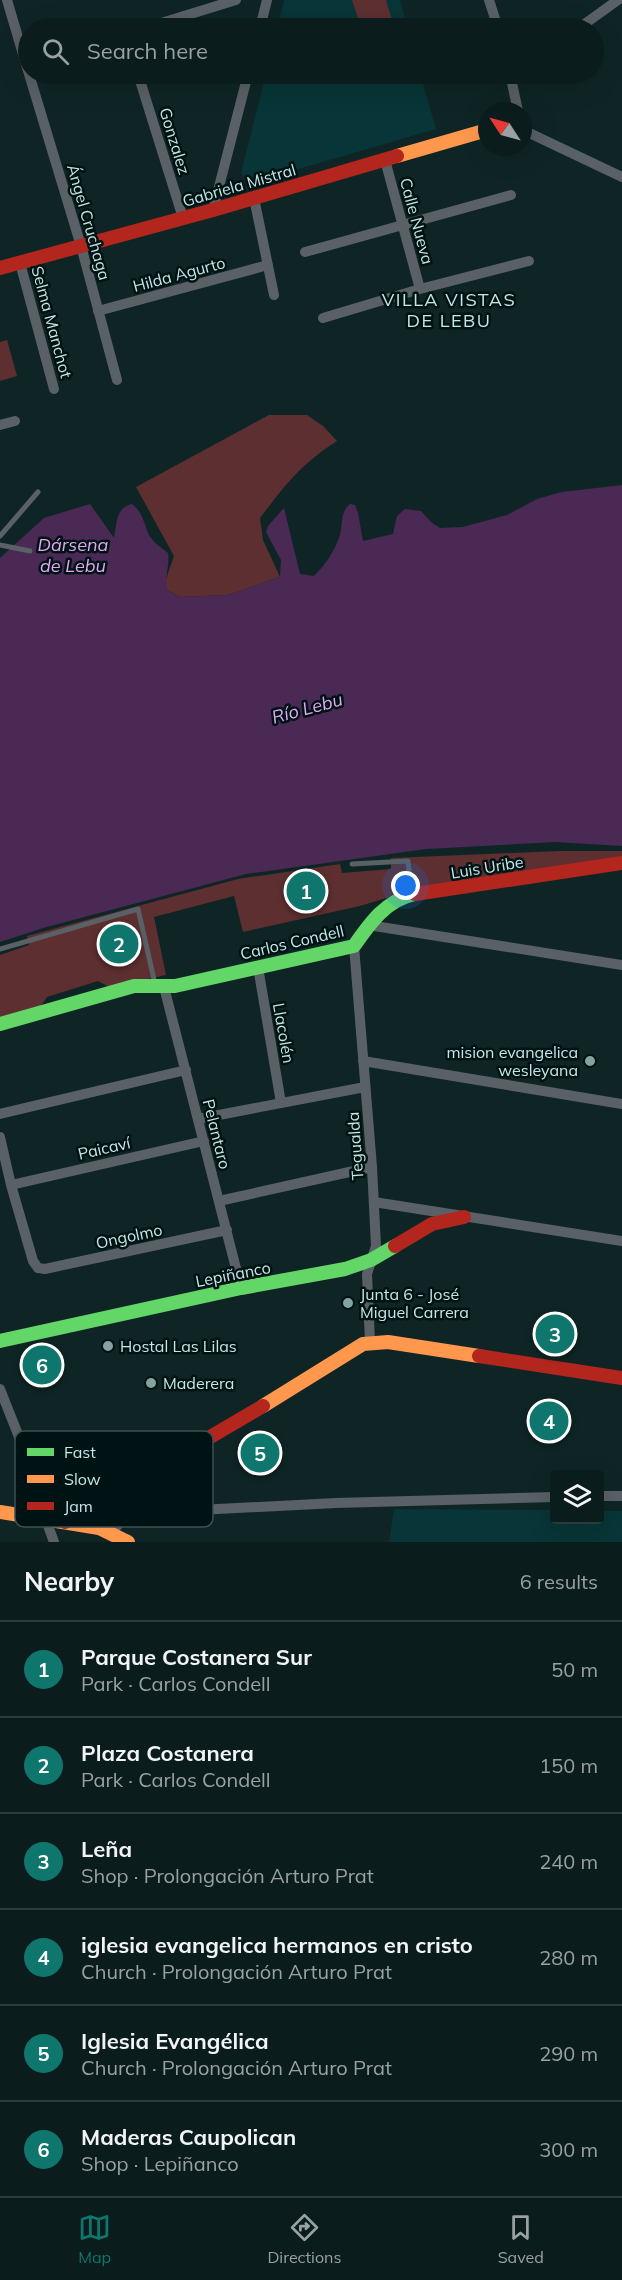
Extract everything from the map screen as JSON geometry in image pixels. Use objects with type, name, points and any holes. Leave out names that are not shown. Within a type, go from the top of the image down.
[{"type":"street","name":"Ángel Cruchaga","points":[[7,0],[18,36]]},
{"type":"street","points":[[169,18],[200,5],[236,0]]},
{"type":"street","points":[[262,18],[267,0]]},
{"type":"street","points":[[593,18],[618,0]]},
{"type":"street","points":[[492,1],[496,18]]},
{"type":"street","name":"Ángel Cruchaga","points":[[32,84],[81,246],[117,380]]},
{"type":"street","name":"Gonzalez","points":[[141,84],[183,218]]},
{"type":"street","points":[[213,210],[245,84]]},
{"type":"street","points":[[515,84],[518,102]]},
{"type":"street","name":"Gabriela Mistral","points":[[0,268],[213,210],[478,133]]},
{"type":"street","points":[[532,134],[622,177]]},
{"type":"street","name":"Calle Nueva","points":[[385,160],[420,289]]},
{"type":"street","points":[[305,252],[511,195]]},
{"type":"street","points":[[254,198],[274,295]]},
{"type":"street","points":[[323,318],[420,289],[529,261]]},
{"type":"street","name":"Selma Manchot","points":[[20,263],[54,389]]},
{"type":"street","name":"Hilda Agurto","points":[[98,311],[268,266]]},
{"type":"street","points":[[0,425],[15,421]]},
{"type":"street","name":"Luis Uribe","points":[[368,925],[384,907],[411,895],[622,863]]},
{"type":"street","points":[[368,925],[622,965]]},
{"type":"street","name":"Carlos Condell","points":[[0,1024],[134,986],[175,986],[354,946],[368,925]]},
{"type":"street","name":"Tegualda","points":[[354,946],[376,1246],[367,1274],[370,1342]]},
{"type":"street","name":"Llacolén","points":[[258,967],[281,1103]]},
{"type":"street","name":"Pelantaro","points":[[160,986],[186,1070],[241,1288]]},
{"type":"street","points":[[363,1060],[622,1104]]},
{"type":"street","points":[[1,1111],[186,1070]]},
{"type":"street","points":[[198,1119],[365,1087]]},
{"type":"street","points":[[0,1137],[11,1185]]},
{"type":"street","name":"Paicaví","points":[[11,1185],[204,1141]]},
{"type":"street","points":[[219,1201],[372,1167]]},
{"type":"street","name":"Ongolmo","points":[[11,1185],[33,1261],[38,1268],[45,1269],[226,1230]]},
{"type":"street","name":"Lepiñanco","points":[[374,1202],[622,1241]]},
{"type":"street","name":"Lepiñanco","points":[[0,1341],[241,1288],[345,1269],[371,1260],[432,1224],[464,1217]]},
{"type":"street","points":[[213,1437],[354,1348],[370,1342],[388,1342],[622,1378]]},
{"type":"street","points":[[0,1389],[17,1431]]},
{"type":"street","points":[[604,1496],[622,1496]]},
{"type":"street","points":[[213,1509],[336,1503],[550,1497]]},
{"type":"street","points":[[0,1512],[15,1515]]},
{"type":"street","points":[[48,1527],[52,1542]]},
{"type":"street","points":[[81,1527],[117,1538]]},
{"type":"lane","points":[[0,536],[38,492]]},
{"type":"lane","points":[[0,545],[30,551]]},
{"type":"lane","points":[[352,864],[408,861],[411,895]]},
{"type":"lane","points":[[0,949],[138,909],[160,986]]},
{"type":"shaded area","points":[[284,0],[400,0],[405,18],[280,18]]},
{"type":"shaded area","points":[[352,0],[386,0],[391,18],[358,18]]},
{"type":"shaded area","points":[[263,84],[423,84],[436,129],[247,184],[241,173]]},
{"type":"shaded area","points":[[7,340],[17,376],[0,381],[0,342]]},
{"type":"shaded area","points":[[269,415],[307,415],[323,426],[337,441],[313,458],[294,476],[260,518],[263,540],[280,577],[228,595],[180,597],[167,590],[165,582],[174,556],[136,487]]},
{"type":"shaded area","points":[[559,851],[622,851],[622,861],[386,898],[243,932],[234,896],[154,917],[166,975],[109,987],[98,981],[47,997],[40,1007],[0,1018],[0,955],[29,945],[27,936],[238,879],[340,864],[342,873],[391,869],[391,858]]},
{"type":"shaded area","points":[[394,1509],[550,1510],[550,1524],[604,1524],[604,1511],[622,1511],[622,1542],[389,1542]]},
{"type":"water","points":[[622,485],[622,846],[555,842],[426,849],[246,874],[43,928],[0,942],[0,558],[44,518],[90,504],[114,538],[122,509],[132,504],[141,515],[151,538],[168,553],[167,590],[180,597],[228,595],[280,577],[281,560],[266,532],[268,526],[284,508],[300,574],[314,576],[335,547],[340,535],[343,514],[350,504],[355,505],[358,513],[363,541],[393,534],[397,516],[405,509],[421,511],[440,528],[463,527],[507,515],[537,499],[562,492]]},
{"type":"traffic: fast","points":[[0,1024],[134,986],[175,986],[354,946],[387,907],[395,901],[415,894]]},
{"type":"traffic: fast","points":[[0,1341],[241,1288],[345,1269],[371,1260],[395,1246]]},
{"type":"traffic: slow","points":[[397,156],[478,133]]},
{"type":"traffic: slow","points":[[263,1406],[363,1344],[388,1342],[479,1356]]},
{"type":"traffic: slow","points":[[0,1512],[15,1514]]},
{"type":"traffic: slow","points":[[93,1527],[128,1542]]},
{"type":"traffic: jam","points":[[0,268],[213,210],[397,156]]},
{"type":"traffic: jam","points":[[415,894],[622,863]]},
{"type":"traffic: jam","points":[[395,1246],[432,1224],[464,1217]]},
{"type":"traffic: jam","points":[[479,1356],[622,1378]]},
{"type":"traffic: jam","points":[[213,1435],[263,1406]]},
{"type":"place","name":"Parque Costanera Sur","points":[[306,891]]},
{"type":"place","name":"Plaza Costanera","points":[[119,944]]},
{"type":"place","name":"mision evangelica wesleyana","points":[[590,1061]]},
{"type":"place","name":"Junta 6 - José Miguel Carrera","points":[[348,1303]]},
{"type":"place","name":"Leña","points":[[555,1334]]},
{"type":"place","name":"Hostal Las Lilas","points":[[108,1346]]},
{"type":"place","name":"Maderas Caupolican","points":[[42,1365]]},
{"type":"place","name":"Maderera","points":[[151,1383]]},
{"type":"place","name":"iglesia evangelica hermanos en cristo","points":[[549,1421]]},
{"type":"place","name":"Iglesia Evangélica","points":[[260,1453]]},
{"type":"district","name":"VILLA VISTAS DE LEBU","points":[[449,309]]},
{"type":"water label","name":"Dársena de Lebu","points":[[73,554]]},
{"type":"water label","name":"Río Lebu","points":[[307,708]]}]
